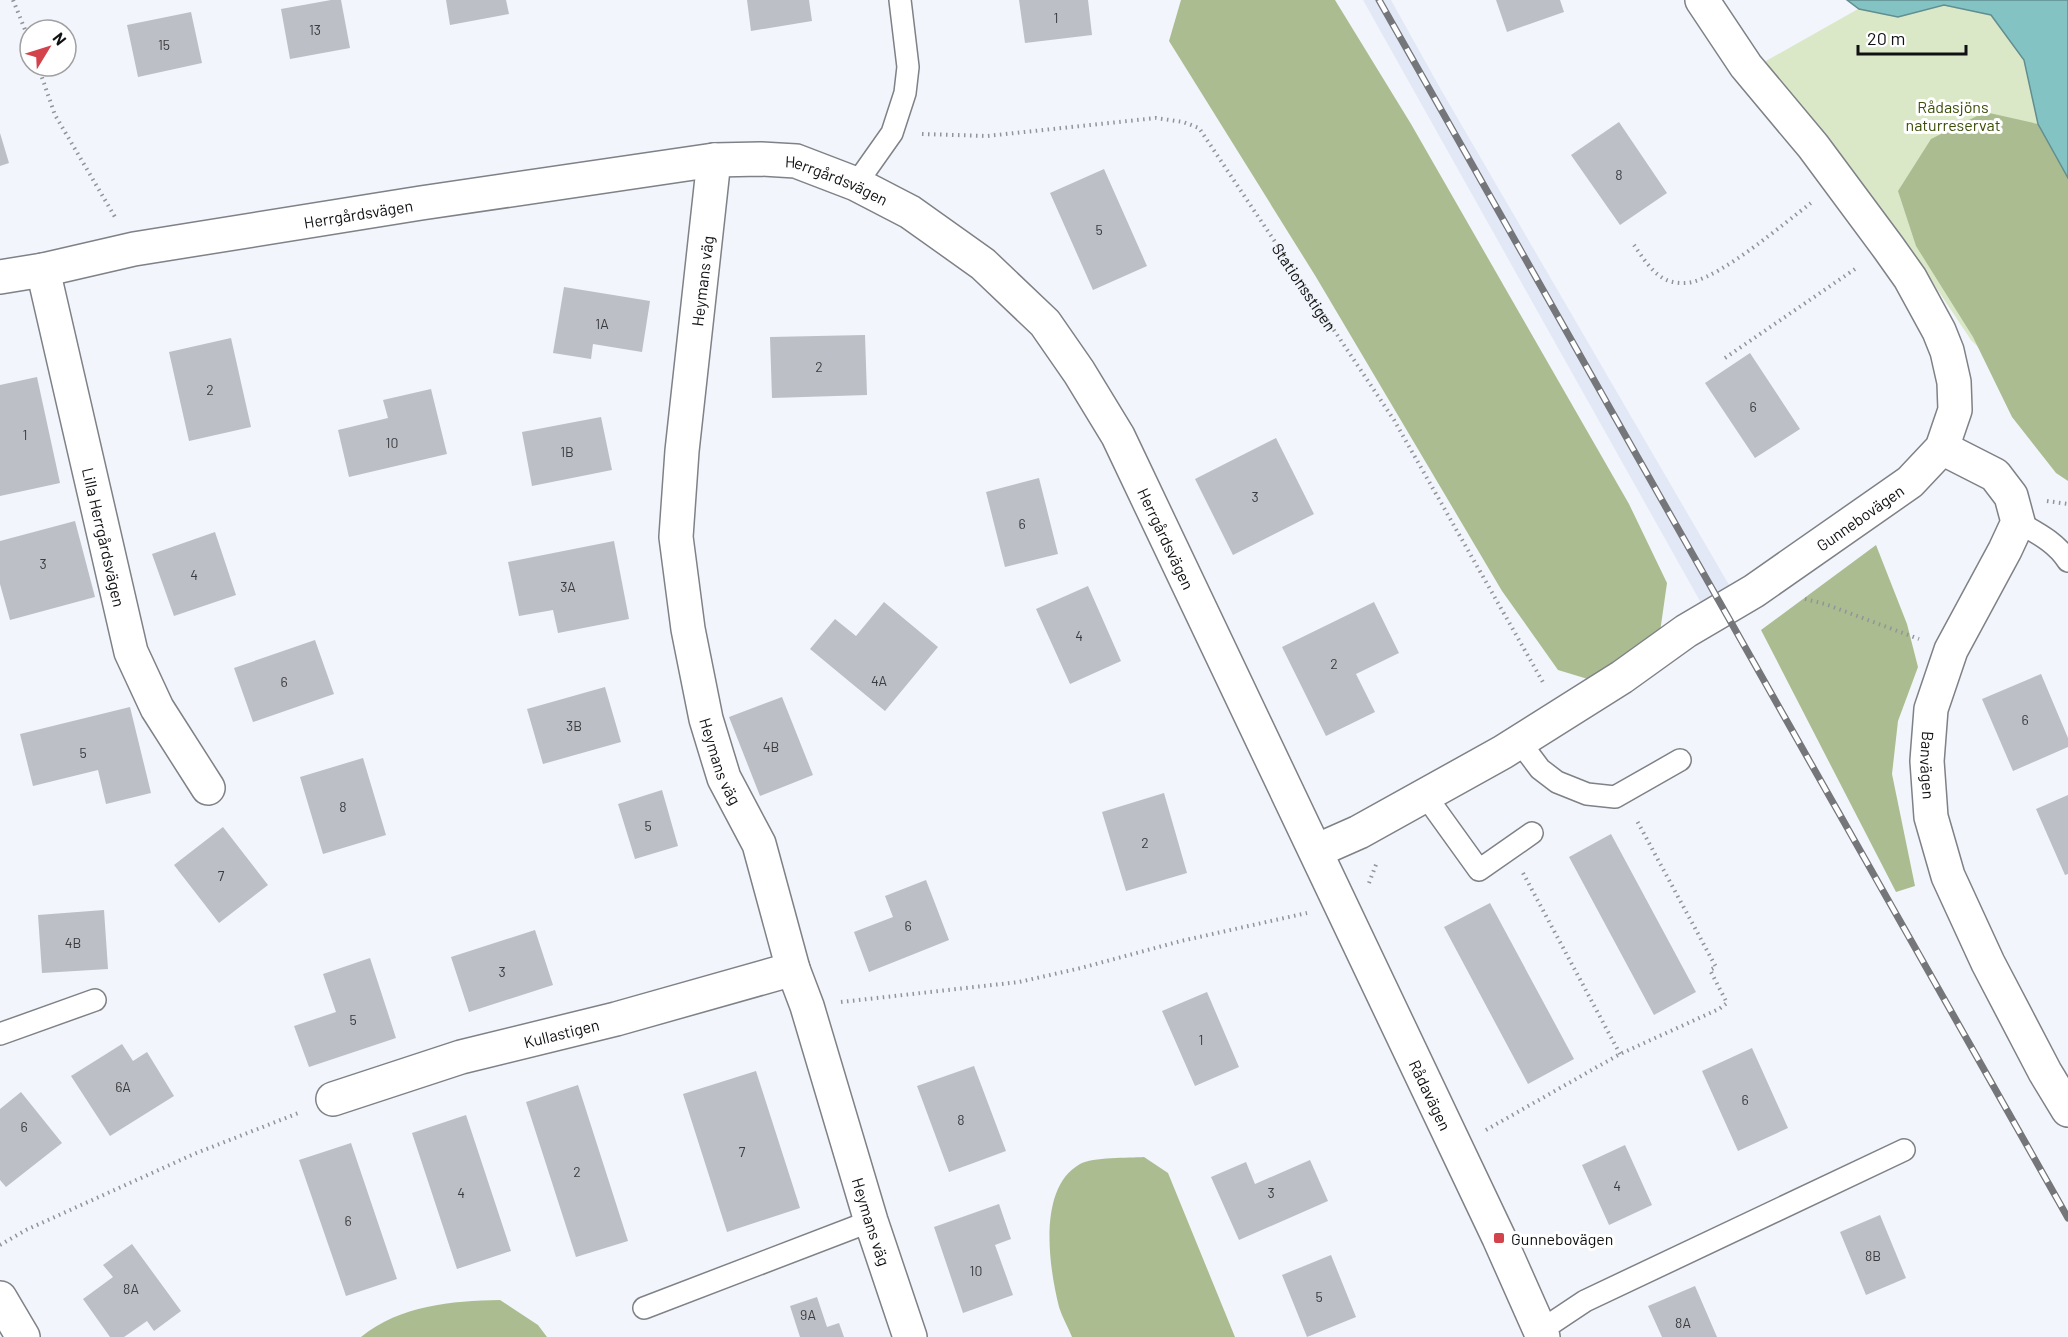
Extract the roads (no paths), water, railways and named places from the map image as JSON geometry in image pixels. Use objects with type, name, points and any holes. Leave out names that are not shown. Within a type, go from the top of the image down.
[{"type":"street","name":"Gunnebovägen","points":[[1316,851],[1359,832],[1520,741],[1622,677],[1686,631],[1754,591],[1910,482],[1942,448],[1955,410],[1954,382],[1947,351],[1939,331],[1910,278],[1888,247],[1813,146],[1746,66],[1702,0]]},
{"type":"street","name":"Herrgårdsvägen","points":[[0,277],[43,270],[134,249],[421,203],[714,160],[796,161],[856,184],[910,212],[983,264],[1045,323],[1068,356],[1118,436],[1316,851]]},
{"type":"street","name":"Heymans väg","points":[[714,160],[681,451],[676,537],[688,629],[706,719],[724,778],[759,844],[793,969],[807,1006],[871,1221],[910,1337]]},
{"type":"street","name":"Lilla Herrgårdsvägen","points":[[43,270],[131,652],[157,708],[208,788]]},
{"type":"street","points":[[1942,448],[1995,476],[2011,496],[2018,522]]},
{"type":"street","name":"Banvägen","points":[[2018,522],[1951,650],[1931,709],[1927,761],[1931,818],[1948,876],[1988,963],[2045,1072],[2068,1110]]},
{"type":"street","name":"Rådavägen","points":[[1316,851],[1495,1228],[1541,1334]]},
{"type":"street","name":"Kullastigen","points":[[333,1099],[461,1057],[616,1019],[793,969]]},
{"type":"street","points":[[0,1298],[23,1337]]},
{"type":"lane","points":[[856,184],[892,133],[905,93],[908,67],[900,0]]},
{"type":"lane","points":[[2018,522],[2045,537],[2063,553],[2068,561]]},
{"type":"lane","points":[[1520,741],[1540,769],[1557,782],[1587,794],[1614,797],[1680,760]]},
{"type":"lane","points":[[1425,795],[1479,870],[1532,833]]},
{"type":"lane","points":[[0,1034],[95,1000]]},
{"type":"lane","points":[[1541,1334],[1585,1301],[1904,1149]]},
{"type":"lane","points":[[644,1308],[871,1221]]},
{"type":"water","points":[[1847,0],[2068,0],[2068,178],[2038,124],[2024,60],[1991,15],[1944,5],[1898,17],[1859,9]]},
{"type":"railway","points":[[1379,0],[2068,1218]]},
{"type":"place","name":"Gunnebovägen","points":[[1499,1238]]},
{"type":"park label","name":"Rådasjöns naturreservat","points":[[1953,115]]}]
